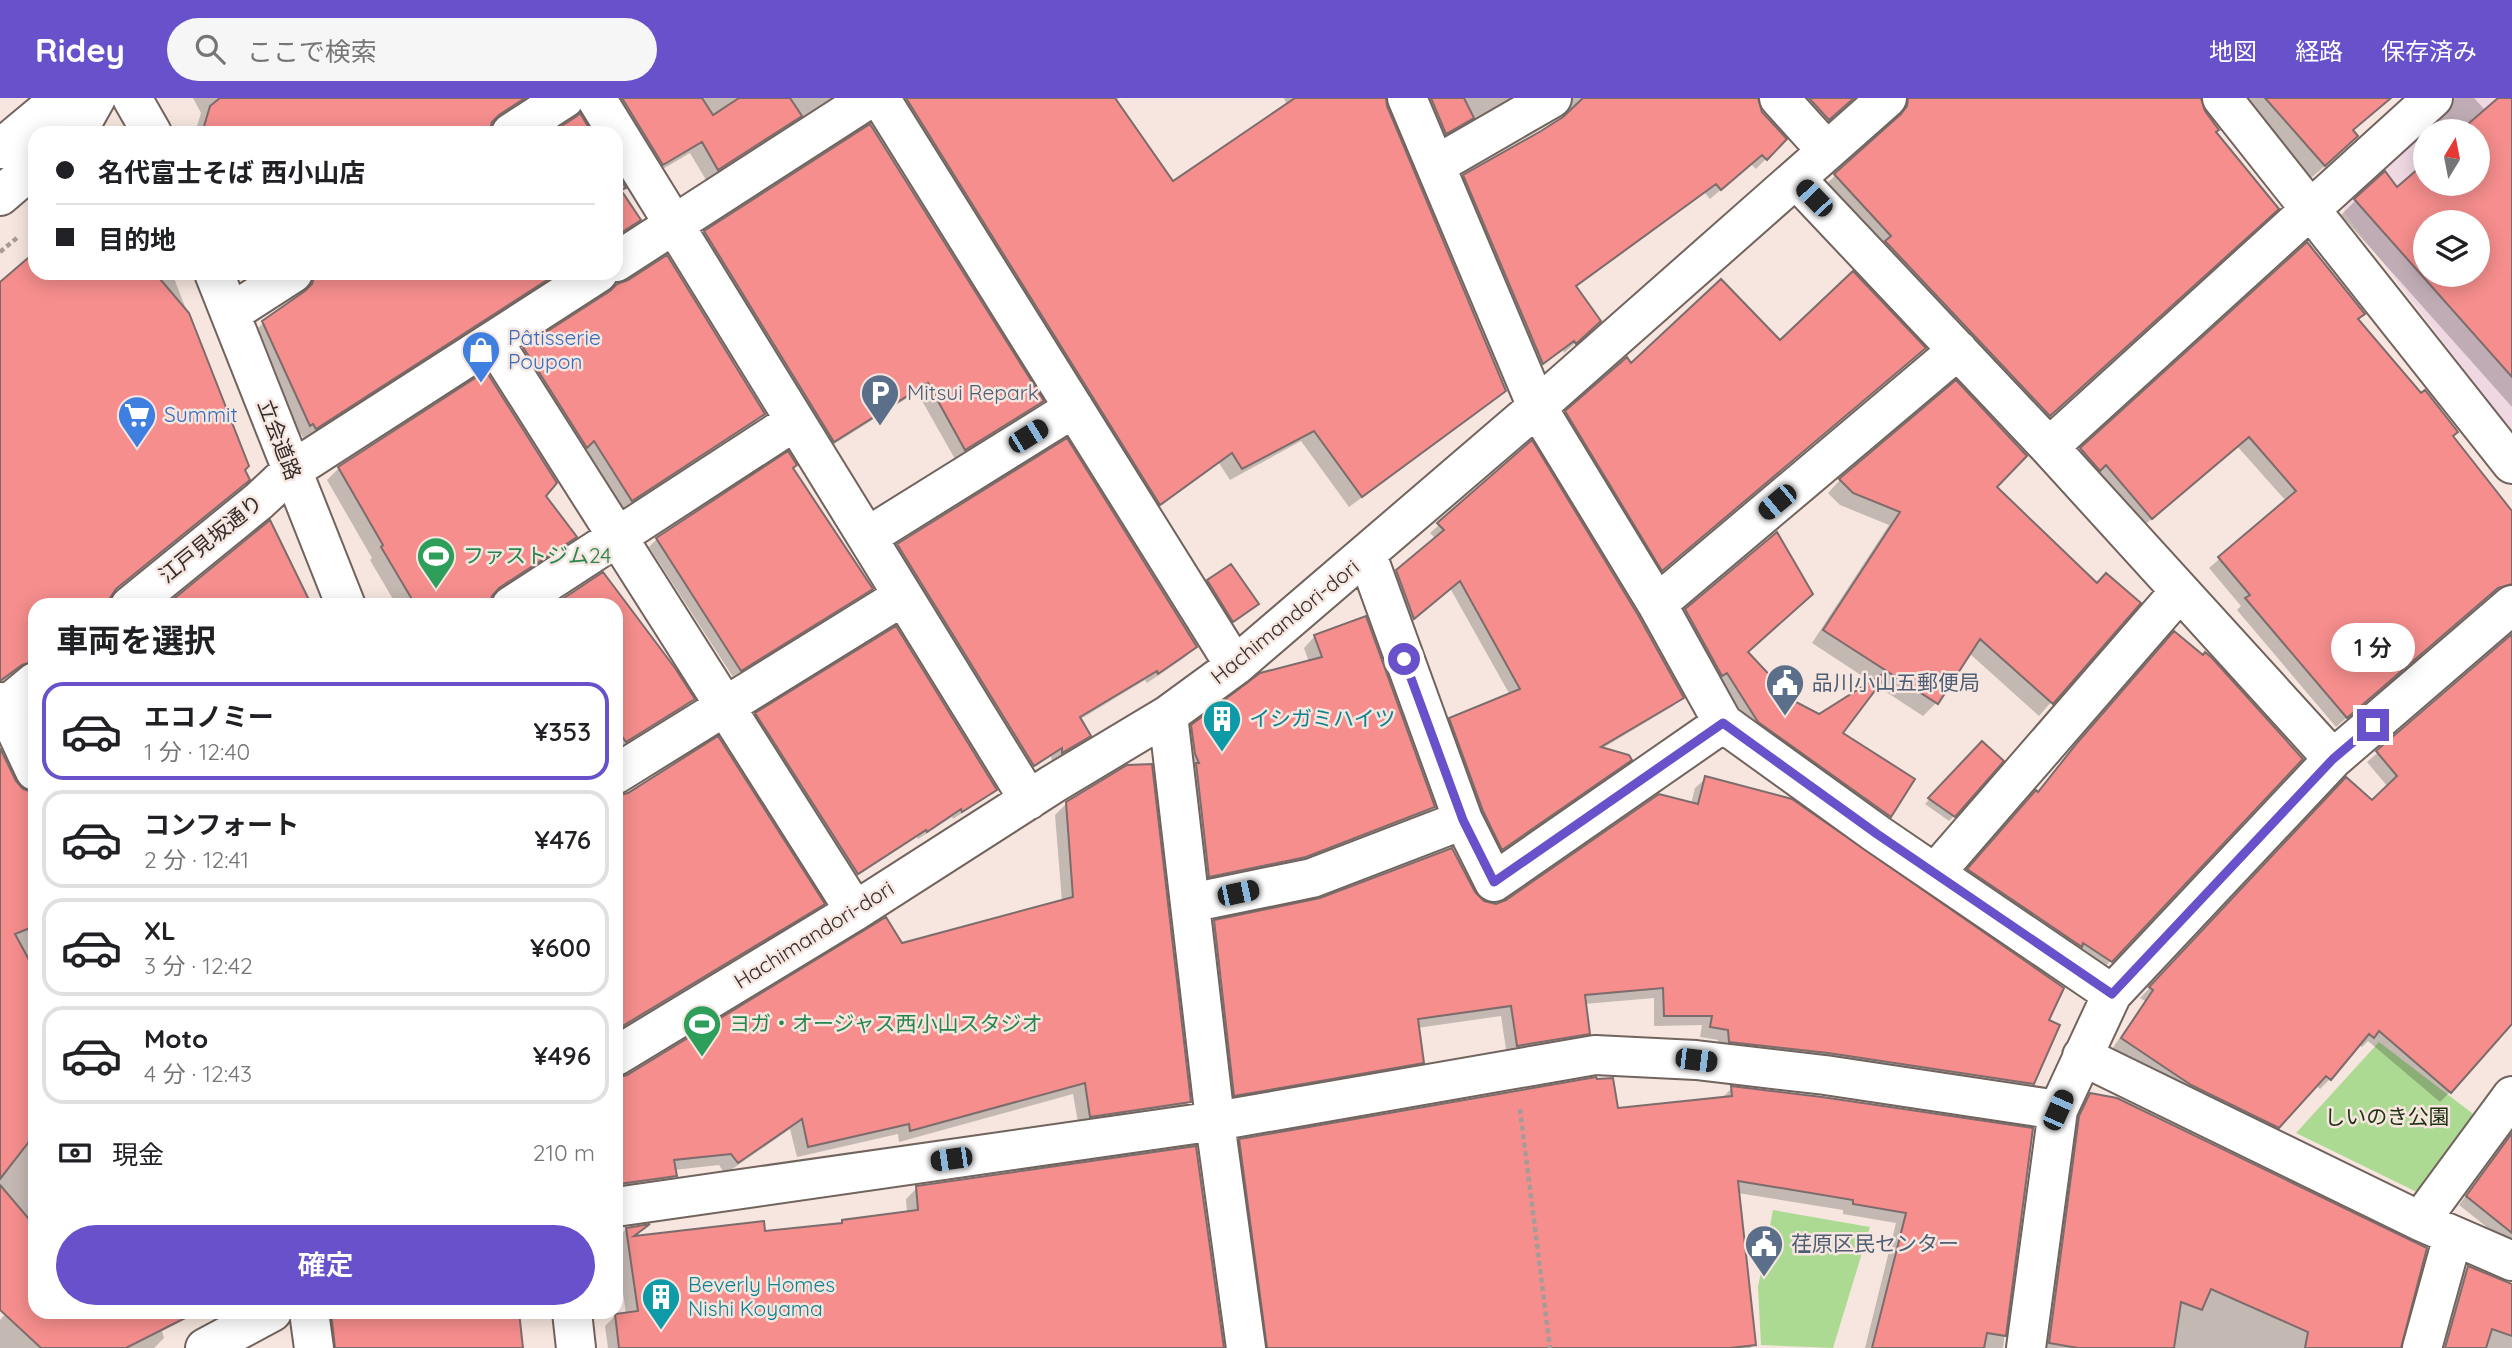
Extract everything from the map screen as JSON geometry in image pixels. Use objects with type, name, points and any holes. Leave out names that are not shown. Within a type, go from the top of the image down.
[{"type":"street","points":[[0,149],[60,99],[80,98]]},
{"type":"street","points":[[78,126],[96,98]]},
{"type":"street","points":[[522,126],[565,98]]},
{"type":"street","points":[[596,98],[614,126]]},
{"type":"street","points":[[623,257],[675,224],[822,111],[870,98]]},
{"type":"street","points":[[880,98],[1235,666]]},
{"type":"street","points":[[1407,98],[1537,407],[1657,604],[1723,723],[2112,994]]},
{"type":"street","points":[[1436,165],[1552,98]]},
{"type":"street","points":[[1779,98],[1827,151]]},
{"type":"street","name":"Hachimandori-dori","points":[[623,1052],[855,911],[1168,715],[1235,666],[1537,407],[1887,98]]},
{"type":"street","points":[[2222,98],[2512,464]]},
{"type":"street","points":[[2049,447],[2433,98]]},
{"type":"street","points":[[623,141],[1029,800]]},
{"type":"street","points":[[0,196],[28,172]]},
{"type":"street","points":[[1796,179],[2049,447],[2333,759]]},
{"type":"street","name":"立会道路","points":[[217,280],[343,598]]},
{"type":"street","points":[[231,313],[282,280]]},
{"type":"street","name":"江戸見坂通り","points":[[140,598],[259,501],[291,471],[587,280]]},
{"type":"street","points":[[493,341],[855,911]]},
{"type":"street","points":[[1657,604],[1958,350]]},
{"type":"street","points":[[867,537],[1074,408]]},
{"type":"street","points":[[523,598],[795,421]]},
{"type":"street","points":[[1367,555],[1463,820],[1494,882],[1723,723]]},
{"type":"street","points":[[1935,873],[2180,591]]},
{"type":"street","points":[[623,770],[903,596]]},
{"type":"street","points":[[2026,1348],[2058,1110],[2112,994],[2333,759],[2512,605]]},
{"type":"street","points":[[28,687],[2,706],[28,757]]},
{"type":"street","points":[[1168,715],[1245,1348]]},
{"type":"street","points":[[1190,903],[1312,878],[1463,820]]},
{"type":"street","points":[[623,1206],[1216,1121],[1595,1055],[1696,1060],[1825,1074],[2058,1110]]},
{"type":"street","points":[[2082,1056],[2437,1228],[2512,1261]]},
{"type":"street","points":[[2422,1348],[2437,1228],[2512,1096]]},
{"type":"street","points":[[205,1348],[259,1319]]},
{"type":"street","points":[[310,1319],[314,1348]]},
{"type":"street","points":[[573,1319],[576,1348]]},
{"type":"path","points":[[1515,1069],[1550,1348]]},
{"type":"shaded area","points":[[2455,98],[2512,98],[2512,432],[2344,212],[2345,194],[2413,135],[2413,196],[2490,196],[2490,119],[2431,119]]},
{"type":"green space","name":"しいのき公園","points":[[2379,1042],[2485,1123],[2429,1198],[2296,1133]]},
{"type":"green space","points":[[1773,1210],[1870,1227],[1833,1348],[1761,1345],[1758,1287]]},
{"type":"building","points":[[220,98],[525,98],[499,115],[491,126],[204,126],[210,106]]},
{"type":"building","points":[[622,98],[702,98],[713,115],[739,98],[790,98],[802,116],[718,170],[702,142],[663,165]]},
{"type":"building","points":[[906,98],[1115,98],[1173,181],[1295,98],[1386,98],[1387,106],[1506,391],[1362,497],[1314,431],[1242,469],[1232,453],[1160,505]]},
{"type":"building","points":[[1431,98],[1464,98],[1474,118],[1446,134]]},
{"type":"building","points":[[1583,98],[1758,98],[1762,112],[1787,139],[1767,160],[1762,155],[1721,190],[1716,184],[1576,286],[1601,321],[1576,344],[1574,341],[1543,364],[1463,175],[1563,117]]},
{"type":"building","points":[[1809,98],[1854,98],[1829,120]]},
{"type":"building","points":[[1908,98],[2201,98],[2205,111],[2219,130],[2216,132],[2279,209],[2050,416],[1885,241],[1891,236],[1834,174],[1901,114],[1907,106]]},
{"type":"building","points":[[2265,98],[2391,98],[2353,130],[2358,136],[2325,166]]},
{"type":"building","points":[[2498,98],[2512,98],[2512,377],[2432,287],[2490,287],[2490,210],[2413,210],[2413,265],[2354,199],[2385,171],[2397,187],[2413,173],[2413,196],[2490,196],[2490,119],[2474,119]]},
{"type":"building","points":[[580,113],[588,126],[562,126]]},
{"type":"building","points":[[870,124],[1044,401],[965,450],[928,383],[834,442],[704,231]]},
{"type":"building","points":[[623,193],[641,220],[623,232]]},
{"type":"building","points":[[2307,242],[2365,314],[2358,319],[2421,393],[2425,390],[2458,432],[2453,436],[2512,511],[2512,584],[2498,588],[2347,718],[2245,598],[2250,595],[2218,557],[2296,491],[2249,437],[2152,519],[2106,465],[2100,471],[2080,448]]},
{"type":"building","points":[[667,255],[765,414],[632,501],[594,441],[587,448],[523,347],[617,284]]},
{"type":"building","points":[[28,258],[28,280],[161,280],[189,313],[249,466],[245,470],[250,480],[116,589],[110,598],[28,598],[28,663],[0,681],[0,282]]},
{"type":"building","points":[[1853,271],[1926,348],[1662,571],[1565,411],[1627,357],[1631,363],[1721,279],[1780,340]]},
{"type":"building","points":[[313,280],[547,280],[316,429],[313,424],[310,426],[262,321],[312,284]]},
{"type":"building","points":[[486,371],[557,483],[546,496],[577,537],[499,588],[491,598],[411,598],[338,467]]},
{"type":"building","points":[[1956,380],[2027,456],[1997,487],[2097,583],[2106,573],[2141,603],[2053,704],[1980,639],[1938,704],[1823,630],[1900,512],[1853,493],[1839,479]]},
{"type":"building","points":[[1067,438],[1197,647],[1158,674],[1157,671],[1080,717],[1091,736],[1062,753],[1062,748],[1034,766],[897,544]]},
{"type":"building","points":[[1532,440],[1638,615],[1684,698],[1601,747],[1629,755],[1632,760],[1502,850],[1483,811],[1449,718],[1520,689],[1460,581],[1414,619],[1396,570],[1444,530],[1437,523]]},
{"type":"building","points":[[788,451],[797,465],[793,468],[873,589],[741,671],[656,538]]},
{"type":"building","points":[[270,520],[308,598],[175,598]]},
{"type":"building","points":[[1777,532],[1813,594],[1748,652],[1794,701],[1819,714],[1884,673],[1886,676],[1843,733],[1915,779],[1891,817],[1758,722],[1727,673],[1722,676],[1685,609]]},
{"type":"building","points":[[1231,564],[1259,604],[1233,622],[1207,580]]},
{"type":"building","points":[[603,572],[622,598],[564,598]]},
{"type":"building","points":[[623,599],[695,699],[626,742],[623,738]]},
{"type":"building","points":[[1366,616],[1435,807],[1306,857],[1209,877],[1196,763],[1199,763],[1191,725],[1260,673],[1322,657],[1314,635]]},
{"type":"building","points":[[896,626],[997,790],[962,812],[961,809],[927,832],[926,830],[858,874],[755,713]]},
{"type":"building","points":[[2174,631],[2203,655],[2205,652],[2212,658],[2303,759],[2112,962],[2083,943],[2082,947],[1967,869],[2036,790],[2038,792]]},
{"type":"building","points":[[2512,634],[2512,1024],[2451,1093],[2379,1031],[2374,1038],[2369,1034],[2331,1080],[2326,1076],[2279,1128],[2191,1085],[2121,1038],[2153,990],[2149,987],[2346,777],[2372,800],[2397,776],[2376,751]]},
{"type":"building","points":[[718,736],[825,904],[623,1026],[623,794]]},
{"type":"building","points":[[1982,741],[2004,761],[1955,817],[1928,798]]},
{"type":"building","points":[[0,748],[16,781],[28,791],[28,929],[15,934],[28,958],[28,1143],[0,1179]]},
{"type":"building","points":[[1152,764],[1191,1102],[1090,1117],[1085,1083],[910,1131],[909,1124],[808,1147],[802,1119],[738,1163],[731,1154],[674,1160],[677,1176],[623,1183],[623,1076],[886,917],[902,943],[1073,897],[1066,802],[1127,765]]},
{"type":"building","points":[[1705,776],[1792,799],[2064,988],[2049,1020],[2060,1025],[2034,1084],[1828,1053],[1729,1042],[1728,1030],[1710,1027],[1712,1016],[1664,1016],[1663,988],[1585,995],[1590,1034],[1517,1046],[1511,1006],[1418,1019],[1424,1063],[1234,1096],[1214,920],[1320,898],[1452,848],[1475,892],[1484,901],[1496,904],[1506,900],[1659,794],[1698,804]]},
{"type":"building","points":[[1596,1077],[1613,1078],[1618,1108],[1732,1096],[1731,1086],[2033,1128],[2006,1336],[1987,1333],[1984,1348],[1872,1348],[1906,1213],[1853,1204],[1853,1200],[1738,1181],[1756,1345],[1730,1348],[1267,1348],[1239,1139]]},
{"type":"building","points":[[2090,1093],[2117,1098],[2427,1248],[2401,1348],[2305,1348],[2308,1332],[2211,1289],[2202,1310],[2181,1302],[2174,1348],[2078,1348],[2049,1343],[2079,1116]]},
{"type":"building","points":[[2512,1133],[2512,1233],[2466,1196]]},
{"type":"building","points":[[1196,1146],[1224,1348],[619,1348],[616,1319],[623,1319],[623,1313],[638,1311],[626,1228],[650,1224],[634,1236],[764,1221],[765,1231],[842,1223],[842,1220],[918,1210],[916,1186]]},
{"type":"building","points":[[0,1185],[28,1218],[28,1319],[183,1319],[126,1348],[41,1348],[0,1310]]},
{"type":"building","points":[[2468,1266],[2512,1284],[2512,1336],[2492,1329],[2486,1348],[2445,1348]]},
{"type":"building","points":[[332,1319],[520,1319],[523,1348],[335,1348]]},
{"type":"place","name":"Pâtisserie Poupon","points":[[481,384]]},
{"type":"place","name":"Mitsui Repark","points":[[880,427]]},
{"type":"place","name":"Summit","points":[[137,449]]},
{"type":"place","name":"ファストジム24","points":[[436,590]]},
{"type":"place","name":"品川小山五郵便局","points":[[1785,717]]},
{"type":"place","name":"イシガミハイツ","points":[[1222,753]]},
{"type":"place","name":"ヨガ・オージャス西小山スタジオ","points":[[702,1058]]},
{"type":"place","name":"荏原区民センター","points":[[1764,1278]]},
{"type":"place","name":"Beverly Homes Nishi Koyama","points":[[661,1331]]},
{"type":"route","points":[[1404,659],[1463,820],[1494,882],[1723,723],[1877,834],[2112,994],[2333,759],[2373,725]]}]
